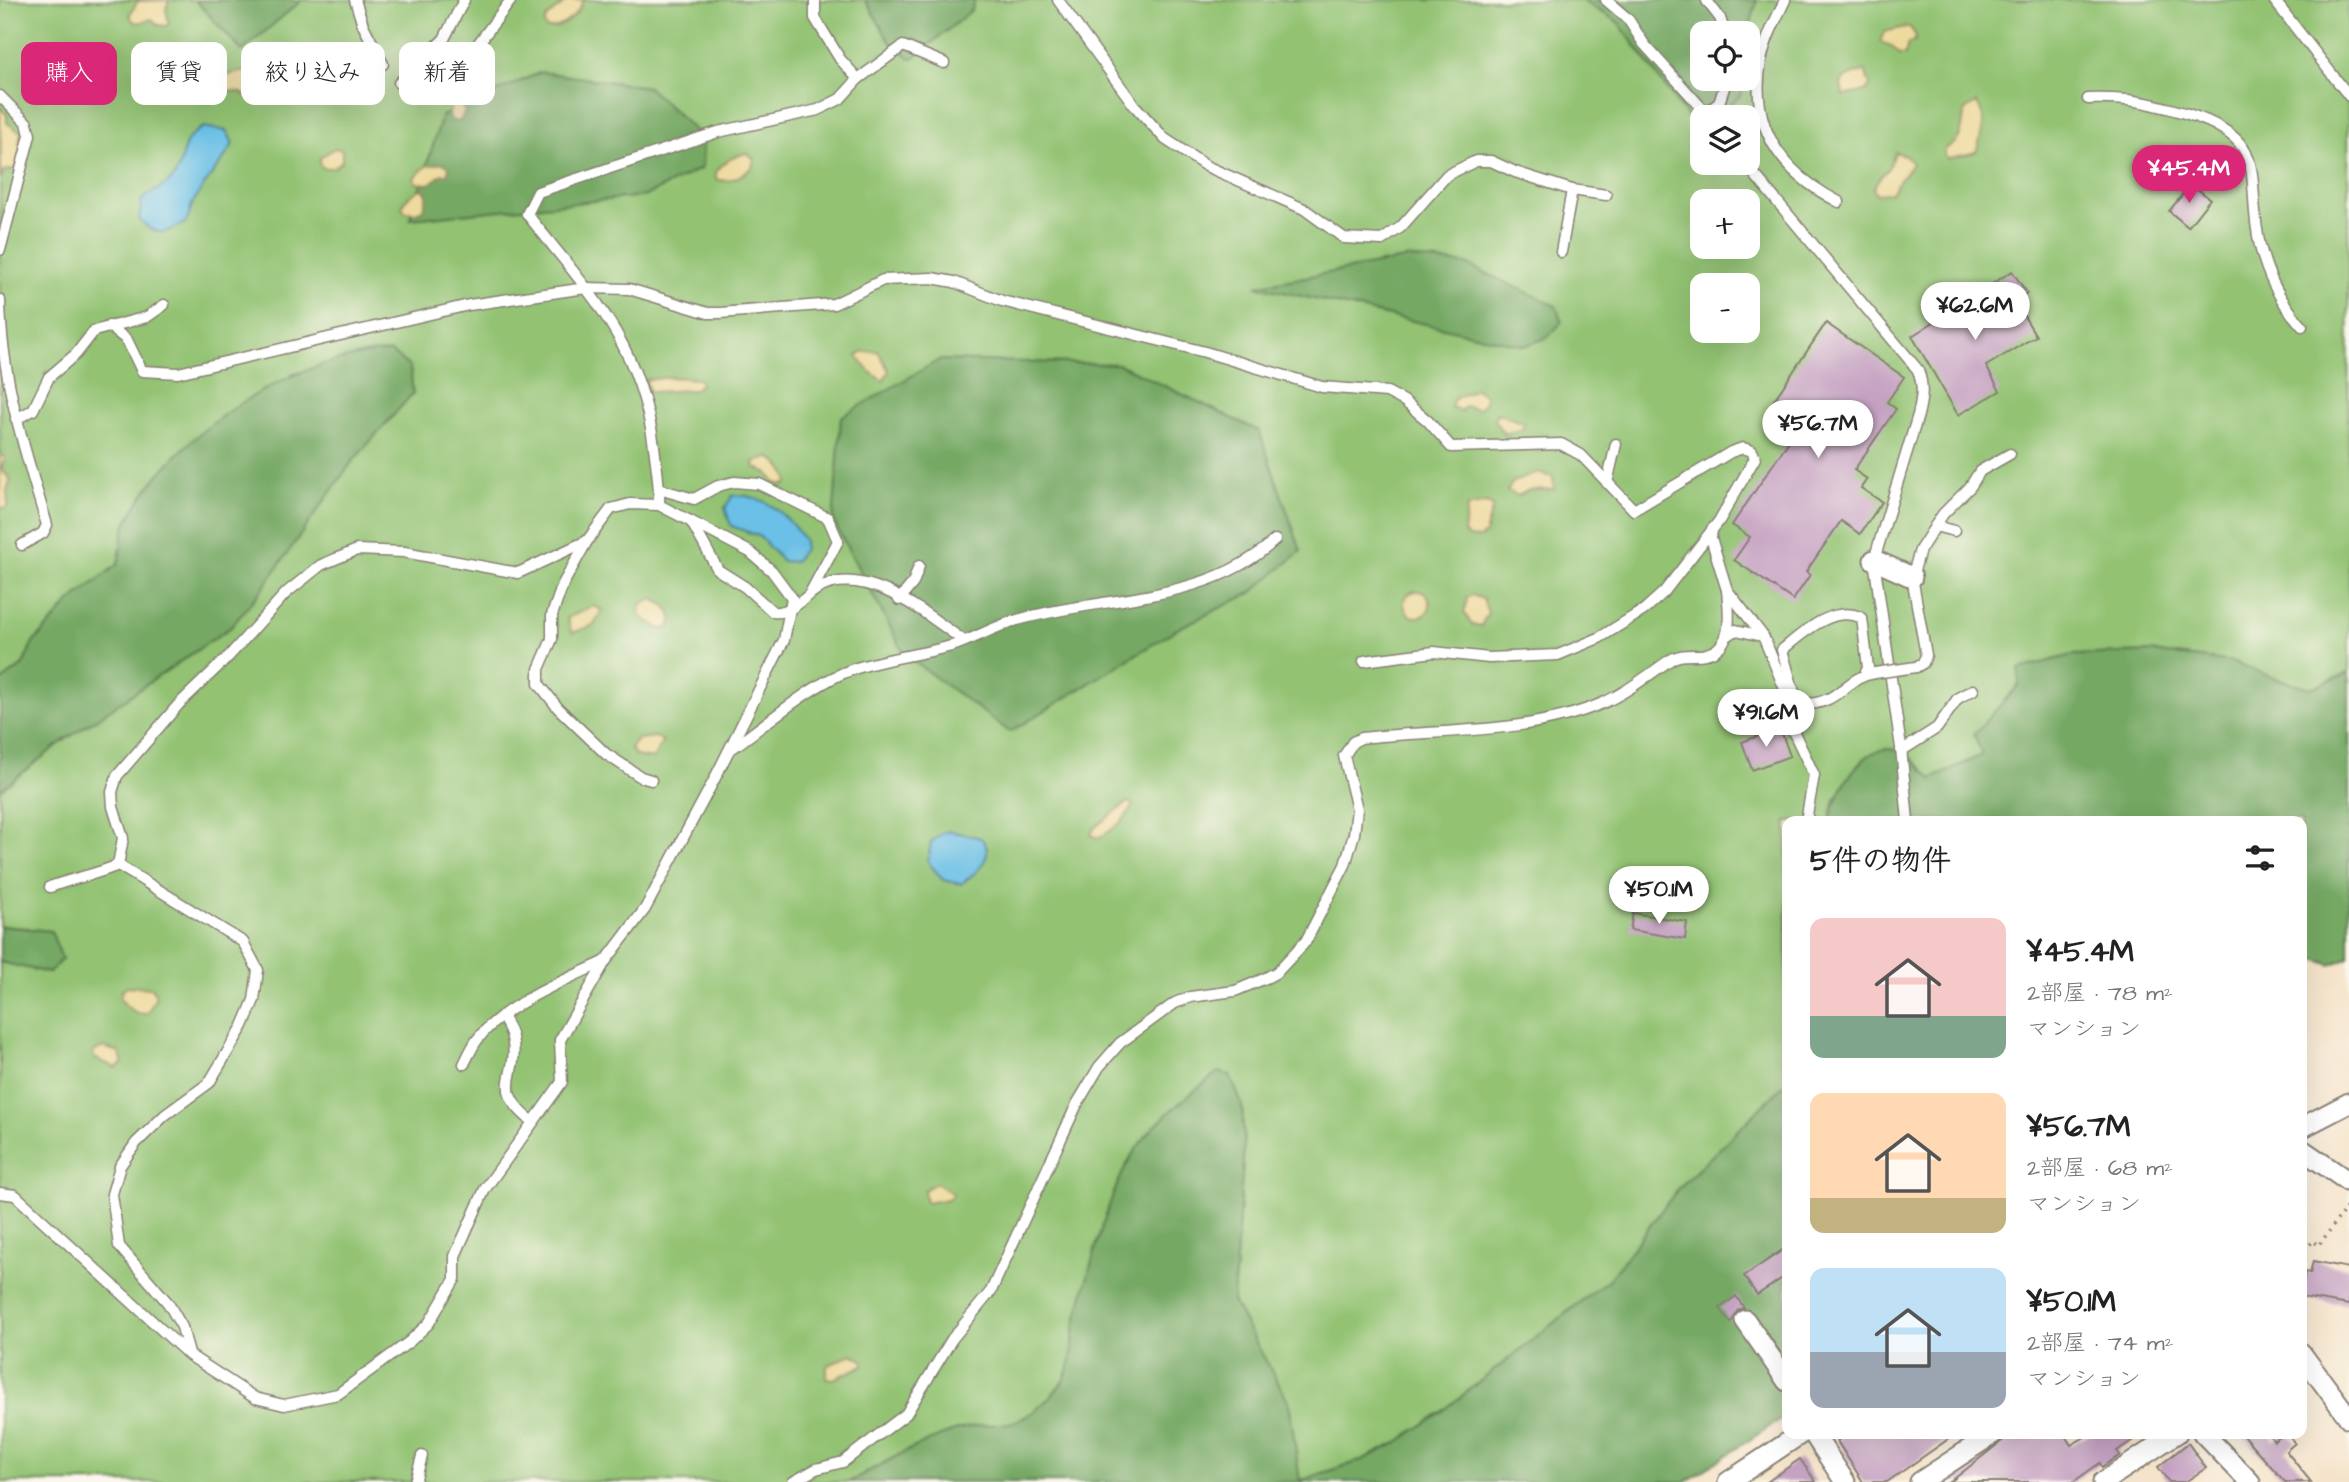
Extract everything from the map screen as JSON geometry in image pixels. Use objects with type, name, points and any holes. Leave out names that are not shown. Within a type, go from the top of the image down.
[{"type":"street","points":[[1874,560],[1912,577]]},
{"type":"street","points":[[2307,1125],[2349,1103]]},
{"type":"street","points":[[2307,1153],[2349,1182]]},
{"type":"street","points":[[1745,1320],[1782,1374]]},
{"type":"street","points":[[2307,1361],[2349,1418]]},
{"type":"street","points":[[1728,1482],[1793,1439]]},
{"type":"street","points":[[1817,1439],[1845,1482]]},
{"type":"street","points":[[1920,1482],[1985,1439]]},
{"type":"street","points":[[2103,1482],[2168,1439]]},
{"type":"street","points":[[2209,1439],[2250,1482]]},
{"type":"lane","points":[[355,0],[372,42]]},
{"type":"lane","points":[[441,42],[464,0]]},
{"type":"lane","points":[[480,42],[511,0]]},
{"type":"lane","points":[[815,0],[815,18],[840,59],[858,79]]},
{"type":"lane","points":[[1058,0],[1134,105],[1165,139],[1206,166],[1304,209],[1344,238],[1382,240],[1401,228],[1447,175],[1476,161],[1491,161],[1515,172],[1572,190],[1606,195]]},
{"type":"lane","points":[[1606,0],[1628,19],[1644,44],[1699,105]]},
{"type":"lane","points":[[1785,0],[1761,60],[1761,106],[1772,147],[1781,160],[1814,189],[1839,202]]},
{"type":"lane","points":[[2274,0],[2349,96]]},
{"type":"lane","points":[[1707,1],[1721,21]]},
{"type":"lane","points":[[659,505],[659,489],[641,383],[629,352],[586,288],[527,214],[538,192],[718,132],[818,110],[840,99],[858,79],[903,46],[944,63]]},
{"type":"lane","points":[[0,96],[27,123],[30,135],[0,250]]},
{"type":"lane","points":[[2088,99],[2147,101],[2212,121],[2232,134],[2245,150],[2252,171],[2261,247],[2284,306],[2302,326]]},
{"type":"lane","points":[[1755,175],[1918,370],[1922,380],[1923,390],[1918,415],[1874,560],[1908,816]]},
{"type":"lane","points":[[1561,252],[1572,190]]},
{"type":"lane","points":[[109,326],[127,340],[142,371],[178,373],[468,305],[586,288],[629,289],[708,313],[720,313],[834,304],[883,281],[932,278],[954,282],[1002,301],[1205,352],[1322,387],[1387,392],[1420,415],[1451,447],[1561,444],[1581,455],[1634,510],[1731,452],[1743,448],[1752,451],[1755,458],[1712,529],[1654,602],[1580,647],[1558,655],[1535,657],[1489,658],[1434,652],[1364,661]]},
{"type":"lane","points":[[0,300],[6,369],[16,419],[47,525],[43,533],[22,545]]},
{"type":"lane","points":[[16,419],[33,410],[49,377],[76,354],[94,331],[147,317],[164,305]]},
{"type":"lane","points":[[1606,483],[1616,444]]},
{"type":"lane","points":[[1870,673],[1862,618],[1854,614],[1816,622],[1782,650],[1795,696],[1803,704],[1822,704],[1870,673],[1916,667],[1923,663],[1926,655],[1912,577],[1920,550],[1935,526],[1980,471],[2010,454]]},
{"type":"lane","points":[[659,489],[694,499],[726,484],[759,484],[828,518],[838,541],[810,594]]},
{"type":"lane","points":[[0,1193],[15,1195],[189,1354],[256,1398],[284,1405],[338,1394],[409,1342],[429,1323],[434,1309],[455,1279],[455,1256],[485,1189],[562,1082],[559,1040],[605,962],[645,909],[729,750],[783,640],[792,598],[772,572],[750,551],[659,505],[630,504],[611,509],[587,541],[563,584],[552,615],[552,639],[539,670],[539,684],[558,708],[606,754],[641,778],[651,780]]},
{"type":"lane","points":[[691,520],[718,570],[745,587],[774,612],[791,610],[824,586],[860,582],[899,600],[964,641]]},
{"type":"lane","points":[[1935,526],[1954,531]]},
{"type":"lane","points":[[1712,529],[1711,538],[1727,590],[1730,621],[1727,636]]},
{"type":"lane","points":[[729,750],[817,688],[850,670],[964,641],[1014,621],[1157,594],[1215,576],[1257,556],[1275,540]]},
{"type":"lane","points":[[118,865],[123,838],[113,807],[112,792],[117,776],[179,704],[229,656],[286,593],[321,565],[357,551],[404,552],[518,573],[587,541]]},
{"type":"lane","points":[[899,600],[913,583],[919,566]]},
{"type":"lane","points":[[1727,590],[1763,636],[1787,694],[1787,718],[1814,775],[1807,816]]},
{"type":"lane","points":[[793,1482],[816,1469],[843,1462],[906,1414],[952,1339],[991,1292],[1077,1104],[1099,1067],[1120,1043],[1175,1003],[1243,988],[1277,972],[1306,941],[1345,865],[1354,834],[1357,809],[1344,756],[1353,742],[1361,738],[1454,733],[1570,715],[1626,691],[1673,658],[1688,652],[1705,654],[1714,650],[1736,630],[1763,636]]},
{"type":"lane","points":[[1901,751],[1937,728],[1958,698],[1973,690]]},
{"type":"lane","points":[[50,887],[74,877],[98,875],[118,865]]},
{"type":"lane","points":[[118,865],[243,942],[258,970],[254,1000],[243,1026],[209,1083],[165,1115],[136,1143],[120,1166],[112,1194],[118,1246],[168,1303],[182,1327],[189,1354]]},
{"type":"lane","points":[[464,1064],[478,1038],[503,1017],[541,992],[605,962]]},
{"type":"lane","points":[[503,1017],[512,1037],[510,1094],[514,1108],[533,1122]]},
{"type":"lane","points":[[415,1482],[422,1457]]},
{"type":"path","points":[[2307,1249],[2314,1241],[2319,1245],[2349,1204]]},
{"type":"green space","points":[[0,0],[1581,0],[1618,22],[1690,120],[1690,175],[1760,175],[1760,105],[1729,105],[1740,96],[1741,91],[1760,91],[1760,21],[1751,21],[1757,0],[2348,0],[2349,673],[2311,688],[2277,679],[2234,662],[2149,652],[2019,685],[1974,734],[1982,755],[1932,779],[1901,751],[1835,798],[1831,816],[1782,816],[1782,1087],[1678,1189],[1609,1279],[1444,1410],[1395,1444],[1362,1460],[1299,1481],[1289,1402],[1233,1302],[1244,1146],[1242,1105],[1230,1075],[1131,1156],[1105,1220],[1088,1278],[1074,1330],[1072,1369],[1049,1399],[1025,1419],[997,1427],[958,1430],[909,1450],[849,1482],[0,1482],[0,962],[49,973],[29,928],[0,926],[0,790],[59,744],[231,627],[351,463],[413,393],[391,352],[367,353],[291,375],[118,564],[72,601],[32,644],[23,665],[0,682]]},
{"type":"green space","points":[[195,0],[302,0],[253,42],[241,42],[241,50]]},
{"type":"green space","points":[[865,0],[974,0],[972,10],[912,59],[891,43]]},
{"type":"green space","points":[[1581,0],[1757,0],[1751,21],[1690,21],[1690,91],[1741,91],[1740,96],[1729,105],[1690,105],[1690,121],[1618,22]]},
{"type":"green space","points":[[541,72],[648,87],[703,138],[702,168],[645,196],[410,219],[442,116],[467,105],[495,105],[495,92]]},
{"type":"green space","points":[[1409,258],[1466,264],[1556,306],[1562,322],[1547,338],[1524,346],[1256,286]]},
{"type":"green space","points":[[391,352],[410,367],[413,393],[351,463],[261,591],[231,627],[59,744],[0,790],[0,682],[23,665],[32,644],[72,600],[118,564],[127,522],[147,489],[173,458],[204,430],[239,405],[276,384],[314,367],[353,357]]},
{"type":"green space","points":[[939,360],[1119,364],[1259,431],[1301,551],[1251,593],[1179,628],[1010,732],[905,655],[833,521],[841,417]]},
{"type":"green space","points":[[2149,652],[2234,662],[2277,679],[2311,688],[2349,673],[2349,957],[2331,965],[2307,956],[2307,816],[1831,816],[1838,796],[1853,771],[1874,753],[1886,749],[1899,751],[1912,759],[1932,779],[1982,755],[1974,734],[2019,685],[2019,669],[2072,655]]},
{"type":"green space","points":[[0,926],[51,931],[62,959],[49,973],[0,962]]},
{"type":"green space","points":[[1218,1072],[1230,1075],[1242,1105],[1244,1146],[1233,1302],[1289,1402],[1300,1481],[1362,1460],[1395,1444],[1444,1410],[1609,1279],[1678,1189],[1782,1087],[1782,1418],[1686,1482],[849,1482],[913,1448],[954,1431],[1022,1418],[1034,1411],[1057,1389],[1069,1369],[1078,1313],[1114,1192],[1139,1145],[1159,1121]]},
{"type":"sand","points":[[169,0],[166,9],[169,23],[166,26],[158,25],[152,19],[137,23],[132,20],[130,14],[138,1]]},
{"type":"sand","points":[[568,0],[583,0],[578,11],[569,20],[558,27],[547,29],[544,24],[547,17]]},
{"type":"sand","points":[[1910,27],[1916,36],[1915,41],[1908,43],[1905,55],[1900,55],[1892,46],[1880,42],[1884,32]]},
{"type":"sand","points":[[1865,70],[1870,85],[1867,91],[1843,96],[1841,84],[1845,78]]},
{"type":"sand","points":[[241,72],[241,93],[227,91],[227,77]]},
{"type":"sand","points":[[1976,103],[1983,120],[1976,152],[1947,159],[1944,154],[1946,148],[1959,137],[1965,110]]},
{"type":"sand","points":[[449,105],[461,105],[465,111],[460,121],[453,121],[449,116]]},
{"type":"sand","points":[[0,107],[7,115],[7,123],[21,132],[19,144],[24,152],[15,169],[4,171],[1,179]]},
{"type":"sand","points":[[335,148],[342,150],[342,161],[333,168],[323,168],[319,163],[321,157]]},
{"type":"sand","points":[[1895,152],[1907,156],[1912,164],[1890,193],[1876,194],[1873,189],[1875,184],[1890,165]]},
{"type":"sand","points":[[747,153],[754,159],[752,168],[730,180],[716,179],[716,172],[726,162]]},
{"type":"sand","points":[[443,163],[449,167],[447,175],[442,174],[430,184],[416,183],[414,178],[426,166]]},
{"type":"sand","points":[[422,188],[427,194],[424,209],[416,213],[406,212],[402,207],[407,198]]},
{"type":"sand","points":[[878,351],[889,371],[883,381],[869,371],[857,356],[862,352]]},
{"type":"sand","points":[[671,377],[699,379],[701,384],[694,390],[650,392],[645,380]]},
{"type":"sand","points":[[1475,389],[1485,395],[1485,402],[1479,409],[1465,406],[1461,411],[1451,407],[1454,399]]},
{"type":"sand","points":[[1497,413],[1524,423],[1523,429],[1504,434],[1494,420]]},
{"type":"sand","points":[[0,454],[5,458],[1,469],[11,480],[7,490],[8,506],[4,509],[0,507]]},
{"type":"sand","points":[[769,457],[784,471],[788,482],[785,485],[775,483],[768,473],[754,467],[755,461]]},
{"type":"sand","points":[[1536,473],[1553,477],[1554,489],[1529,490],[1518,496],[1507,491],[1513,482]]},
{"type":"sand","points":[[1487,503],[1493,506],[1485,534],[1480,538],[1468,537],[1464,533],[1467,507]]},
{"type":"sand","points":[[1417,591],[1426,595],[1430,604],[1426,613],[1417,617],[1408,613],[1404,604],[1408,595]]},
{"type":"sand","points":[[1472,595],[1483,599],[1488,613],[1481,626],[1471,624],[1464,612],[1467,598]]},
{"type":"sand","points":[[653,599],[666,606],[673,619],[669,628],[661,629],[641,617],[640,605]]},
{"type":"sand","points":[[593,606],[602,610],[594,625],[572,633],[567,618]]},
{"type":"sand","points":[[656,737],[663,741],[653,759],[636,756],[630,748],[638,739]]},
{"type":"sand","points":[[1128,802],[1133,804],[1119,824],[1098,838],[1091,835],[1094,828]]},
{"type":"sand","points":[[127,986],[152,988],[156,996],[148,1013],[136,1012],[122,1001],[122,990]]},
{"type":"sand","points":[[103,1047],[119,1052],[123,1063],[116,1068],[94,1058],[93,1052]]},
{"type":"sand","points":[[936,1183],[953,1194],[948,1199],[926,1203],[924,1190]]},
{"type":"sand","points":[[852,1354],[864,1361],[864,1365],[834,1379],[827,1378],[827,1366]]},
{"type":"water","points":[[204,127],[227,131],[233,144],[203,186],[191,206],[186,222],[167,232],[150,229],[139,219],[142,200],[174,177],[186,144],[195,132]]},
{"type":"water","points":[[733,495],[765,502],[790,522],[804,540],[804,549],[794,562],[782,561],[759,536],[731,526],[725,508]]},
{"type":"water","points":[[944,832],[981,838],[986,845],[983,864],[961,884],[943,880],[928,862],[931,842]]},
{"type":"building","points":[[2191,184],[2210,199],[2188,227],[2169,211]]},
{"type":"building","points":[[2012,271],[2027,293],[2015,301],[2036,336],[1986,366],[2000,391],[1958,415],[1912,336]]},
{"type":"building","points":[[1826,323],[1904,377],[1887,402],[1896,409],[1854,470],[1867,479],[1861,488],[1882,502],[1860,534],[1841,521],[1806,572],[1810,575],[1793,600],[1734,560],[1750,537],[1732,525],[1797,429],[1768,409]]},
{"type":"building","points":[[1780,728],[1790,756],[1752,770],[1742,742]]},
{"type":"building","points":[[1633,913],[1687,922],[1685,939],[1630,930]]},
{"type":"building","points":[[1782,1250],[1782,1278],[1757,1295],[1744,1276]]},
{"type":"building","points":[[2313,1261],[2349,1268],[2349,1305],[2307,1298],[2307,1272],[2310,1273]]},
{"type":"building","points":[[1736,1296],[1744,1308],[1738,1310],[1731,1323],[1720,1308]]},
{"type":"building","points":[[1948,1439],[1887,1482],[1863,1482],[1837,1441]]},
{"type":"building","points":[[2004,1439],[2067,1439],[2071,1445],[2082,1439],[2134,1439],[2117,1451],[2120,1455],[2102,1467],[2100,1463],[2073,1482],[1950,1482]]},
{"type":"building","points":[[2246,1439],[2291,1439],[2295,1443],[2286,1451],[2311,1482],[2285,1482]]},
{"type":"building","points":[[2188,1443],[2206,1468],[2185,1482],[2169,1482],[2158,1467]]},
{"type":"building","points":[[1800,1459],[1816,1482],[1767,1482]]}]
